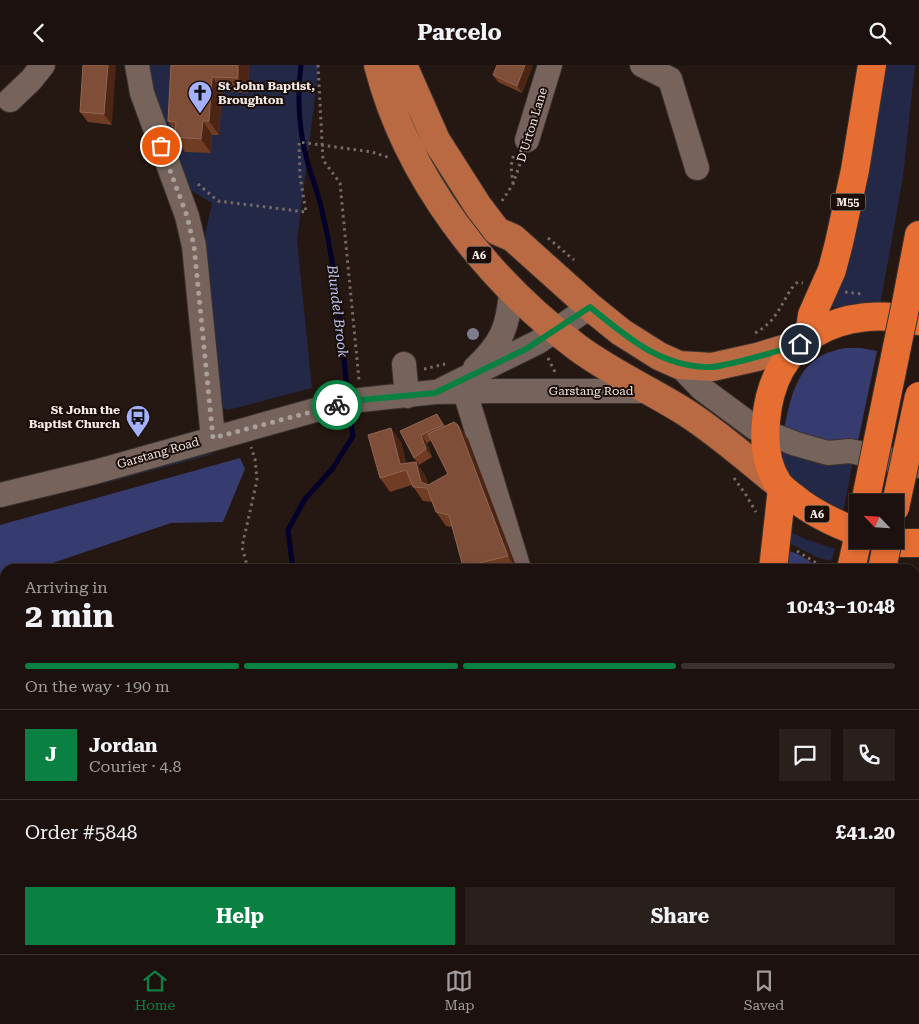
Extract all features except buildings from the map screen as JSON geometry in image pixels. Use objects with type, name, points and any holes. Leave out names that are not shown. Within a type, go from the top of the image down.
[{"type":"highway","name":"M55","points":[[804,340],[812,315],[832,269],[839,243],[855,170],[872,65]]},
{"type":"highway","points":[[867,494],[913,310],[919,235]]},
{"type":"highway","name":"A6","points":[[849,528],[814,513],[780,486],[769,464],[760,430],[773,385],[785,363],[804,340],[832,324],[848,319],[913,310]]},
{"type":"highway","points":[[898,494],[919,396]]},
{"type":"highway","points":[[780,486],[781,554]]},
{"type":"highway","points":[[904,543],[919,543]]},
{"type":"highway","points":[[852,564],[856,549]]},
{"type":"highway","points":[[883,564],[885,549]]},
{"type":"main road","name":"A6","points":[[378,65],[394,113],[437,198],[458,228],[512,291],[550,341],[647,391]]},
{"type":"main road","name":"A6","points":[[403,65],[436,140],[491,224],[497,231],[513,238],[590,307],[638,343],[659,356],[679,365],[712,367],[757,357],[804,340]]},
{"type":"main road","name":"Garstang Road","points":[[647,391],[685,412],[702,424],[780,486]]},
{"type":"street","points":[[10,100],[31,80],[43,65]]},
{"type":"street","points":[[137,65],[142,93],[187,216],[194,246],[213,438]]},
{"type":"street","name":"D'Urton Lane","points":[[527,140],[550,65]]},
{"type":"street","points":[[642,65],[670,79],[697,169]]},
{"type":"street","points":[[512,291],[506,326],[500,340],[484,360],[451,390],[517,564]]},
{"type":"street","name":"Garstang Road","points":[[451,390],[526,349],[550,341],[590,307]]},
{"type":"street","points":[[404,364],[407,396]]},
{"type":"street","points":[[679,365],[701,388],[760,430]]},
{"type":"street","name":"Garstang Road","points":[[0,495],[95,472],[337,405],[360,393],[407,396],[451,390],[647,391]]},
{"type":"street","points":[[702,424],[739,425],[760,430],[796,444],[828,453],[850,451],[919,466]]},
{"type":"path","points":[[318,65],[321,145],[323,160],[340,183],[360,393]]},
{"type":"path","name":"D'Urton Lane","points":[[498,207],[514,184],[527,140]]},
{"type":"path","points":[[197,184],[218,201],[306,212],[300,176],[299,142],[372,152],[374,157]]},
{"type":"path","points":[[541,235],[556,243],[577,263]]},
{"type":"path","points":[[751,335],[764,328],[774,319],[795,284],[798,282],[809,284]]},
{"type":"path","points":[[550,341],[556,375]]},
{"type":"path","points":[[247,564],[242,547],[258,480],[256,459]]},
{"type":"path","points":[[729,472],[746,495],[759,519]]},
{"type":"path","points":[[781,554],[818,564]]},
{"type":"shaded area","points":[[147,65],[319,65],[297,241],[312,388],[228,410],[222,408],[204,239],[212,203],[184,186]]},
{"type":"shaded area","points":[[880,65],[915,65],[903,177],[880,306],[821,308]]},
{"type":"shaded area","points":[[845,348],[877,351],[857,446],[825,446],[784,430],[794,389],[804,371],[822,355]]},
{"type":"shaded area","points":[[782,448],[853,461],[843,513],[790,482],[782,459]]},
{"type":"shaded area","points":[[212,450],[213,454],[102,484],[101,479]]},
{"type":"shaded area","points":[[240,458],[245,469],[223,522],[171,523],[50,564],[0,564],[0,525]]},
{"type":"shaded area","points":[[785,529],[805,539],[835,549],[831,561],[819,558],[785,541]]},
{"type":"shaded area","points":[[783,549],[798,554],[814,564],[781,564]]},
{"type":"waterway","name":"Blundel Brook","points":[[301,65],[299,89],[301,127],[308,164],[322,209],[332,260],[348,397]]},
{"type":"waterway","name":"Blundel Brook","points":[[292,564],[288,530],[305,499],[333,468],[353,436],[349,408]]},
{"type":"way so far","points":[[161,146],[187,216],[194,246],[213,438],[337,405]]},
{"type":"place","name":"St John Baptist, Broughton","points":[[200,114]]},
{"type":"place","name":"St John the Baptist Church","points":[[138,438]]},
{"type":"route","points":[[337,405],[360,400],[435,393],[526,349],[590,307],[621,332],[659,356],[679,365],[712,367],[757,357],[800,344]]}]
